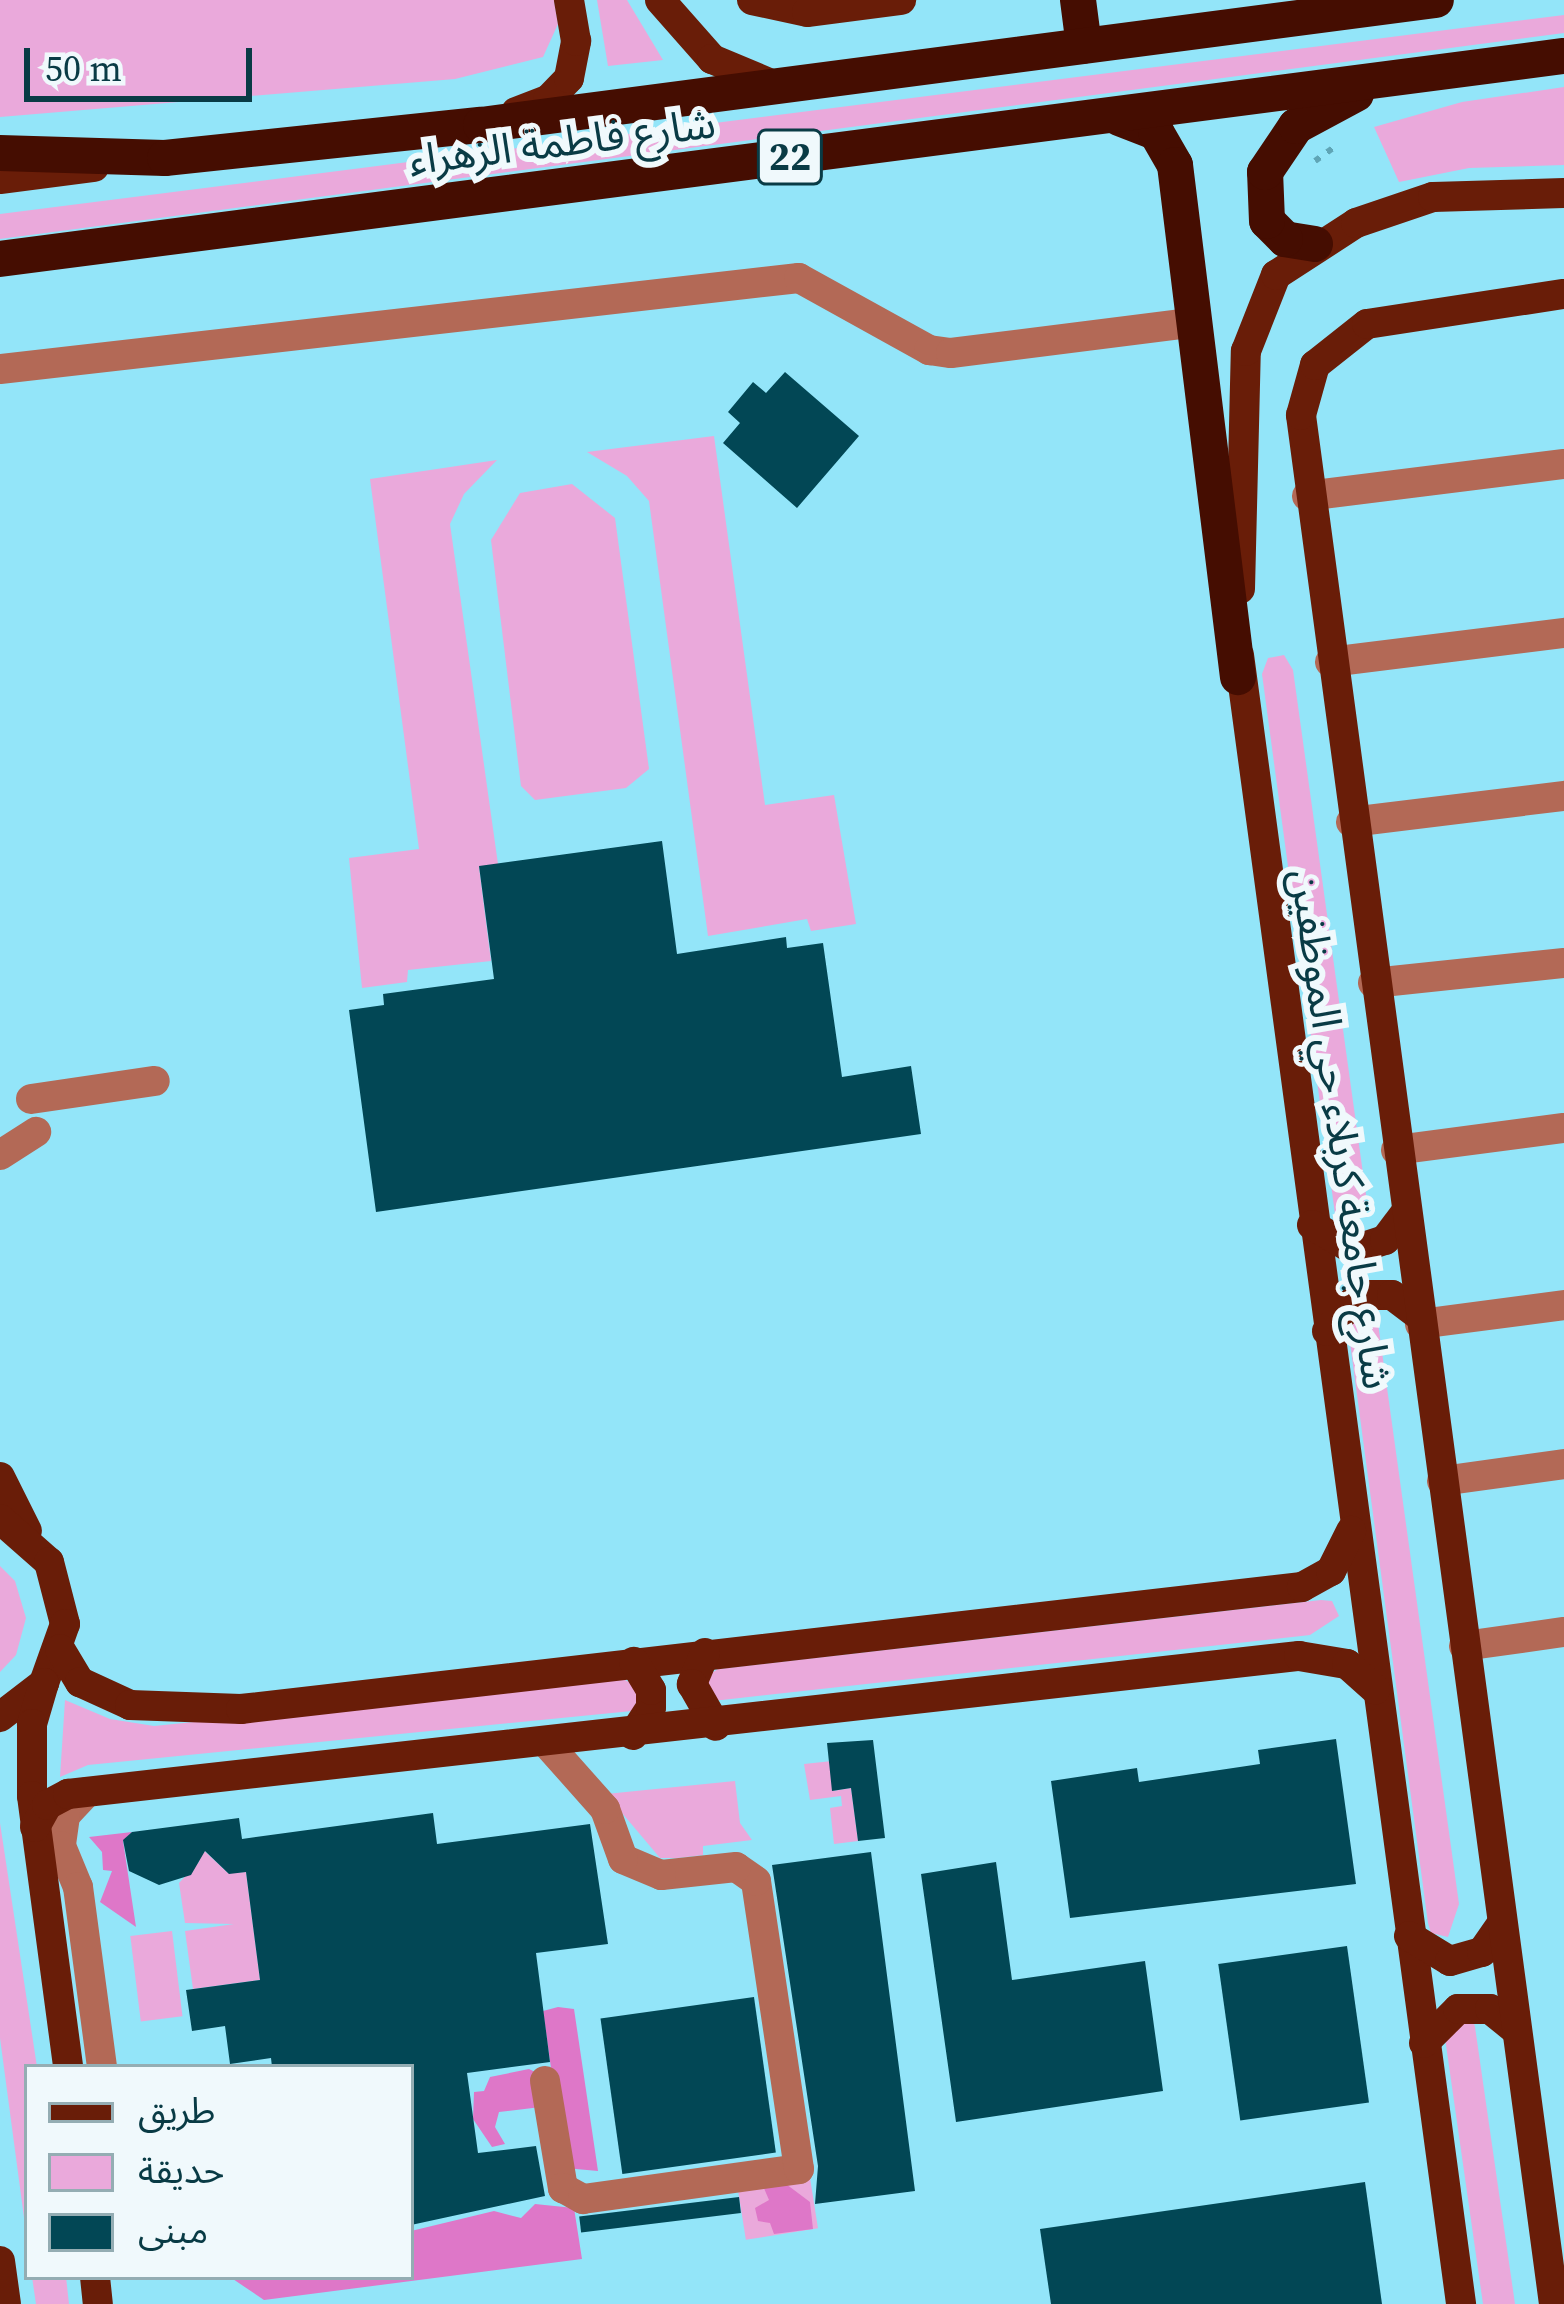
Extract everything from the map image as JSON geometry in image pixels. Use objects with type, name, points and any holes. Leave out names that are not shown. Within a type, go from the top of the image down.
[{"type":"highway","points":[[1078,0],[1084,46]]},
{"type":"highway","name":"شارع فاطمة الزهراء","points":[[0,152],[165,158],[481,125],[1436,0]]},
{"type":"highway","name":"شارع فاطمة الزهراء","points":[[5,259],[1564,56]]},
{"type":"highway","points":[[1315,244],[1285,239],[1267,221],[1268,163],[1296,126],[1392,79]]},
{"type":"highway","points":[[1091,118],[1150,127],[1169,148],[1196,322],[1238,677]]},
{"type":"main road","points":[[481,125],[543,102],[564,85],[576,41],[569,0]]},
{"type":"main road","points":[[660,0],[712,59],[780,86]]},
{"type":"main road","points":[[752,0],[807,12],[901,0]]},
{"type":"main road","points":[[0,179],[165,158]]},
{"type":"main road","name":"شارع جامعة كربلاء حي الموظفين","points":[[1461,2304],[1238,677],[1246,351],[1267,288],[1315,244],[1447,194],[1561,192]]},
{"type":"main road","name":"شارع جامعة كربلاء حي الموظفين","points":[[1554,2304],[1307,496],[1301,415],[1310,376],[1339,341],[1393,316],[1563,294]]},
{"type":"main road","points":[[1312,1226],[1354,1250],[1385,1240],[1405,1213]]},
{"type":"main road","points":[[1327,1331],[1345,1304],[1376,1292],[1419,1319]]},
{"type":"main road","points":[[0,1477],[63,1598],[60,1649],[44,1683],[31,1739],[35,1827],[68,2064]]},
{"type":"main road","points":[[0,1519],[34,1541]]},
{"type":"main road","points":[[60,1649],[91,1689],[170,1711],[1302,1587],[1331,1571],[1353,1526]]},
{"type":"main road","points":[[705,1653],[696,1667],[695,1700],[716,1726]]},
{"type":"main road","points":[[35,1827],[52,1800],[87,1792],[549,1746],[1299,1656],[1347,1664],[1375,1689]]},
{"type":"main road","points":[[633,1735],[651,1707],[651,1690],[634,1662]]},
{"type":"main road","points":[[0,1717],[44,1683]]},
{"type":"main road","points":[[1409,1936],[1450,1961],[1482,1952],[1502,1925]]},
{"type":"main road","points":[[1424,2043],[1458,2008],[1490,2009],[1516,2030]]},
{"type":"main road","points":[[0,2261],[6,2304]]},
{"type":"street","points":[[0,369],[799,278],[929,350],[951,353],[1196,322]]},
{"type":"street","points":[[1307,496],[1564,464]]},
{"type":"street","points":[[1330,662],[1564,633]]},
{"type":"street","points":[[1352,822],[1564,796]]},
{"type":"street","points":[[1373,982],[1564,963]]},
{"type":"street","points":[[31,1099],[155,1081]]},
{"type":"street","points":[[1396,1150],[1564,1128]]},
{"type":"street","points":[[0,1155],[36,1132]]},
{"type":"street","points":[[1419,1319],[1564,1305]]},
{"type":"street","points":[[1442,1480],[1564,1464]]},
{"type":"street","points":[[1464,1646],[1564,1632]]},
{"type":"street","points":[[545,2081],[563,2188],[583,2199],[799,2169],[756,1881],[736,1867],[661,1875],[623,1859],[605,1809],[549,1746]]},
{"type":"street","points":[[87,1792],[65,1816],[61,1846],[78,1888],[102,2064]]},
{"type":"path","points":[[1302,173],[1344,139]]},
{"type":"green space","points":[[0,0],[554,0],[558,24],[543,57],[455,79],[0,117]]},
{"type":"green space","points":[[597,0],[627,0],[663,60],[608,66]]},
{"type":"green space","points":[[1564,15],[1564,33],[0,239],[0,214]]},
{"type":"green space","points":[[1564,87],[1564,165],[1469,168],[1399,182],[1374,127],[1462,102]]},
{"type":"green space","points":[[714,436],[765,805],[834,795],[856,924],[811,931],[807,919],[708,936],[649,501],[627,476],[587,452]]},
{"type":"green space","points":[[497,460],[464,494],[450,524],[498,864],[479,867],[491,961],[408,970],[407,982],[362,988],[349,858],[419,849],[370,479]]},
{"type":"green space","points":[[572,484],[615,518],[649,769],[626,788],[535,800],[521,786],[491,540],[520,493]]},
{"type":"green space","points":[[1284,655],[1293,670],[1366,1195],[1355,1228],[1338,1224],[1335,1214],[1262,674],[1268,658]]},
{"type":"green space","points":[[1351,1297],[1376,1309],[1459,1904],[1448,1937],[1431,1933],[1428,1923],[1346,1313]]},
{"type":"green space","points":[[0,1566],[15,1581],[26,1618],[16,1655],[0,1672]]},
{"type":"green space","points":[[1332,1601],[1339,1616],[1310,1635],[722,1700],[714,1700],[704,1678],[718,1669]]},
{"type":"green space","points":[[623,1679],[643,1689],[632,1711],[88,1765],[60,1777],[65,1700],[110,1719],[154,1726]]},
{"type":"green space","points":[[851,1759],[833,1791],[851,1788],[858,1841],[834,1844],[830,1808],[842,1806],[841,1796],[810,1800],[804,1764]]},
{"type":"green space","points":[[735,1781],[740,1823],[752,1840],[703,1846],[703,1855],[677,1858],[660,1858],[606,1794]]},
{"type":"green space","points":[[0,1823],[37,2064],[24,2064],[24,2218],[0,2038]]},
{"type":"green space","points":[[196,1843],[228,1873],[246,1872],[260,1980],[193,1989],[185,1931],[234,1924],[185,1923],[179,1883],[199,1862]]},
{"type":"green space","points":[[172,1931],[182,2016],[141,2021],[130,1936]]},
{"type":"green space","points":[[1473,2020],[1515,2304],[1483,2304],[1444,2031]]},
{"type":"green space","points":[[810,2178],[818,2228],[746,2240],[738,2189]]},
{"type":"green space","points":[[32,2280],[66,2280],[69,2304],[36,2304]]},
{"type":"shaded area","points":[[132,1832],[123,1841],[136,1927],[100,1902],[112,1871],[103,1870],[102,1852],[89,1837]]},
{"type":"shaded area","points":[[574,2009],[598,2171],[565,2168],[543,2011]]},
{"type":"shaded area","points":[[529,2069],[539,2074],[541,2107],[499,2112],[495,2127],[505,2144],[492,2147],[473,2119],[474,2092],[484,2091],[490,2077]]},
{"type":"shaded area","points":[[786,2184],[810,2202],[813,2229],[774,2234],[770,2223],[758,2221],[755,2208],[769,2200],[763,2186]]},
{"type":"shaded area","points":[[535,2204],[574,2208],[582,2259],[264,2300],[234,2280],[414,2280],[414,2230],[494,2211],[521,2218]]},
{"type":"building","points":[[785,372],[859,436],[797,508],[723,443],[740,423],[728,412],[753,382],[766,393]]},
{"type":"building","points":[[662,841],[677,954],[786,937],[787,948],[823,943],[842,1077],[911,1066],[921,1134],[376,1212],[349,1010],[384,1005],[383,994],[494,979],[479,866]]},
{"type":"building","points":[[1336,1739],[1356,1884],[1070,1918],[1051,1781],[1137,1768],[1139,1782],[1260,1764],[1258,1750]]},
{"type":"building","points":[[873,1740],[885,1838],[858,1841],[851,1788],[832,1791],[827,1743]]},
{"type":"building","points":[[433,1813],[437,1844],[590,1824],[608,1944],[536,1953],[550,2062],[467,2073],[478,2153],[536,2146],[545,2196],[414,2224],[414,2064],[272,2064],[271,2058],[230,2064],[225,2026],[192,2031],[186,1990],[260,1980],[246,1872],[229,1874],[205,1851],[191,1875],[159,1885],[129,1871],[123,1840],[132,1832],[239,1818],[242,1839]]},
{"type":"building","points":[[871,1852],[915,2191],[815,2204],[818,2166],[772,1865]]},
{"type":"building","points":[[996,1862],[1012,1980],[1145,1961],[1163,2091],[956,2122],[921,1874]]},
{"type":"building","points":[[1347,1946],[1369,2102],[1240,2121],[1218,1964]]},
{"type":"building","points":[[754,1997],[776,2152],[622,2174],[601,2019]]},
{"type":"building","points":[[1365,2182],[1382,2304],[1051,2304],[1040,2229]]},
{"type":"building","points":[[739,2197],[741,2213],[581,2233],[579,2217]]}]
